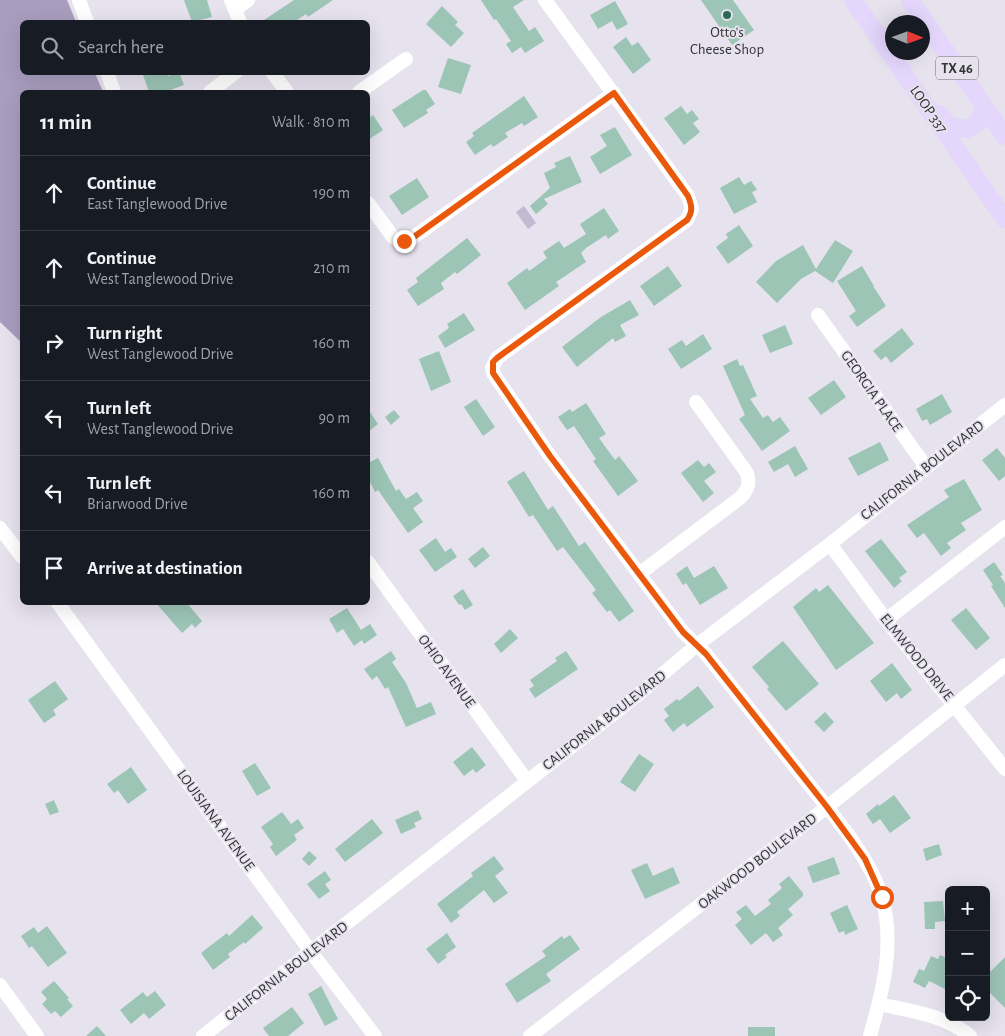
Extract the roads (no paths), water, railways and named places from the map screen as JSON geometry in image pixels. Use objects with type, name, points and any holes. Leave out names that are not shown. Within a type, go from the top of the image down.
[{"type":"main road","name":"LOOP 337","points":[[853,0],[1005,219]]},
{"type":"main road","name":"TX 46","points":[[910,0],[1005,136]]},
{"type":"main road","points":[[916,90],[950,126],[966,129],[977,124],[985,107]]},
{"type":"street","points":[[79,0],[86,20]]},
{"type":"street","points":[[235,11],[248,0]]},
{"type":"street","points":[[545,0],[688,196],[692,209],[691,215],[687,220],[497,358],[492,368],[493,373],[550,456],[683,632],[706,654],[827,807],[865,859],[882,897],[887,927],[888,957],[879,1004],[870,1036]]},
{"type":"street","points":[[362,90],[406,59]]},
{"type":"street","points":[[108,75],[113,90]]},
{"type":"street","points":[[213,90],[232,75]]},
{"type":"street","points":[[274,75],[286,90]]},
{"type":"street","points":[[370,206],[393,237],[404,241],[411,239],[614,93]]},
{"type":"street","name":"GEORGIA PLACE","points":[[818,315],[926,467]]},
{"type":"street","points":[[639,574],[740,498],[748,488],[747,473],[696,402]]},
{"type":"street","name":"CALIFORNIA BOULEVARD","points":[[203,1036],[1005,405]]},
{"type":"street","points":[[886,620],[1005,527]]},
{"type":"street","points":[[0,528],[20,554]]},
{"type":"street","name":"ELMWOOD DRIVE","points":[[830,544],[886,620],[1005,769]]},
{"type":"street","name":"OHIO AVENUE","points":[[370,565],[526,781]]},
{"type":"street","name":"LOUISIANA AVENUE","points":[[59,605],[311,952],[375,1036]]},
{"type":"street","name":"OAKWOOD BOULEVARD","points":[[530,1036],[827,807],[1005,664]]},
{"type":"street","points":[[0,985],[37,1036]]},
{"type":"street","points":[[879,1004],[930,1016],[956,1027],[970,1036]]},
{"type":"place","name":"Otto's Cheese Shop","points":[[727,15]]}]
